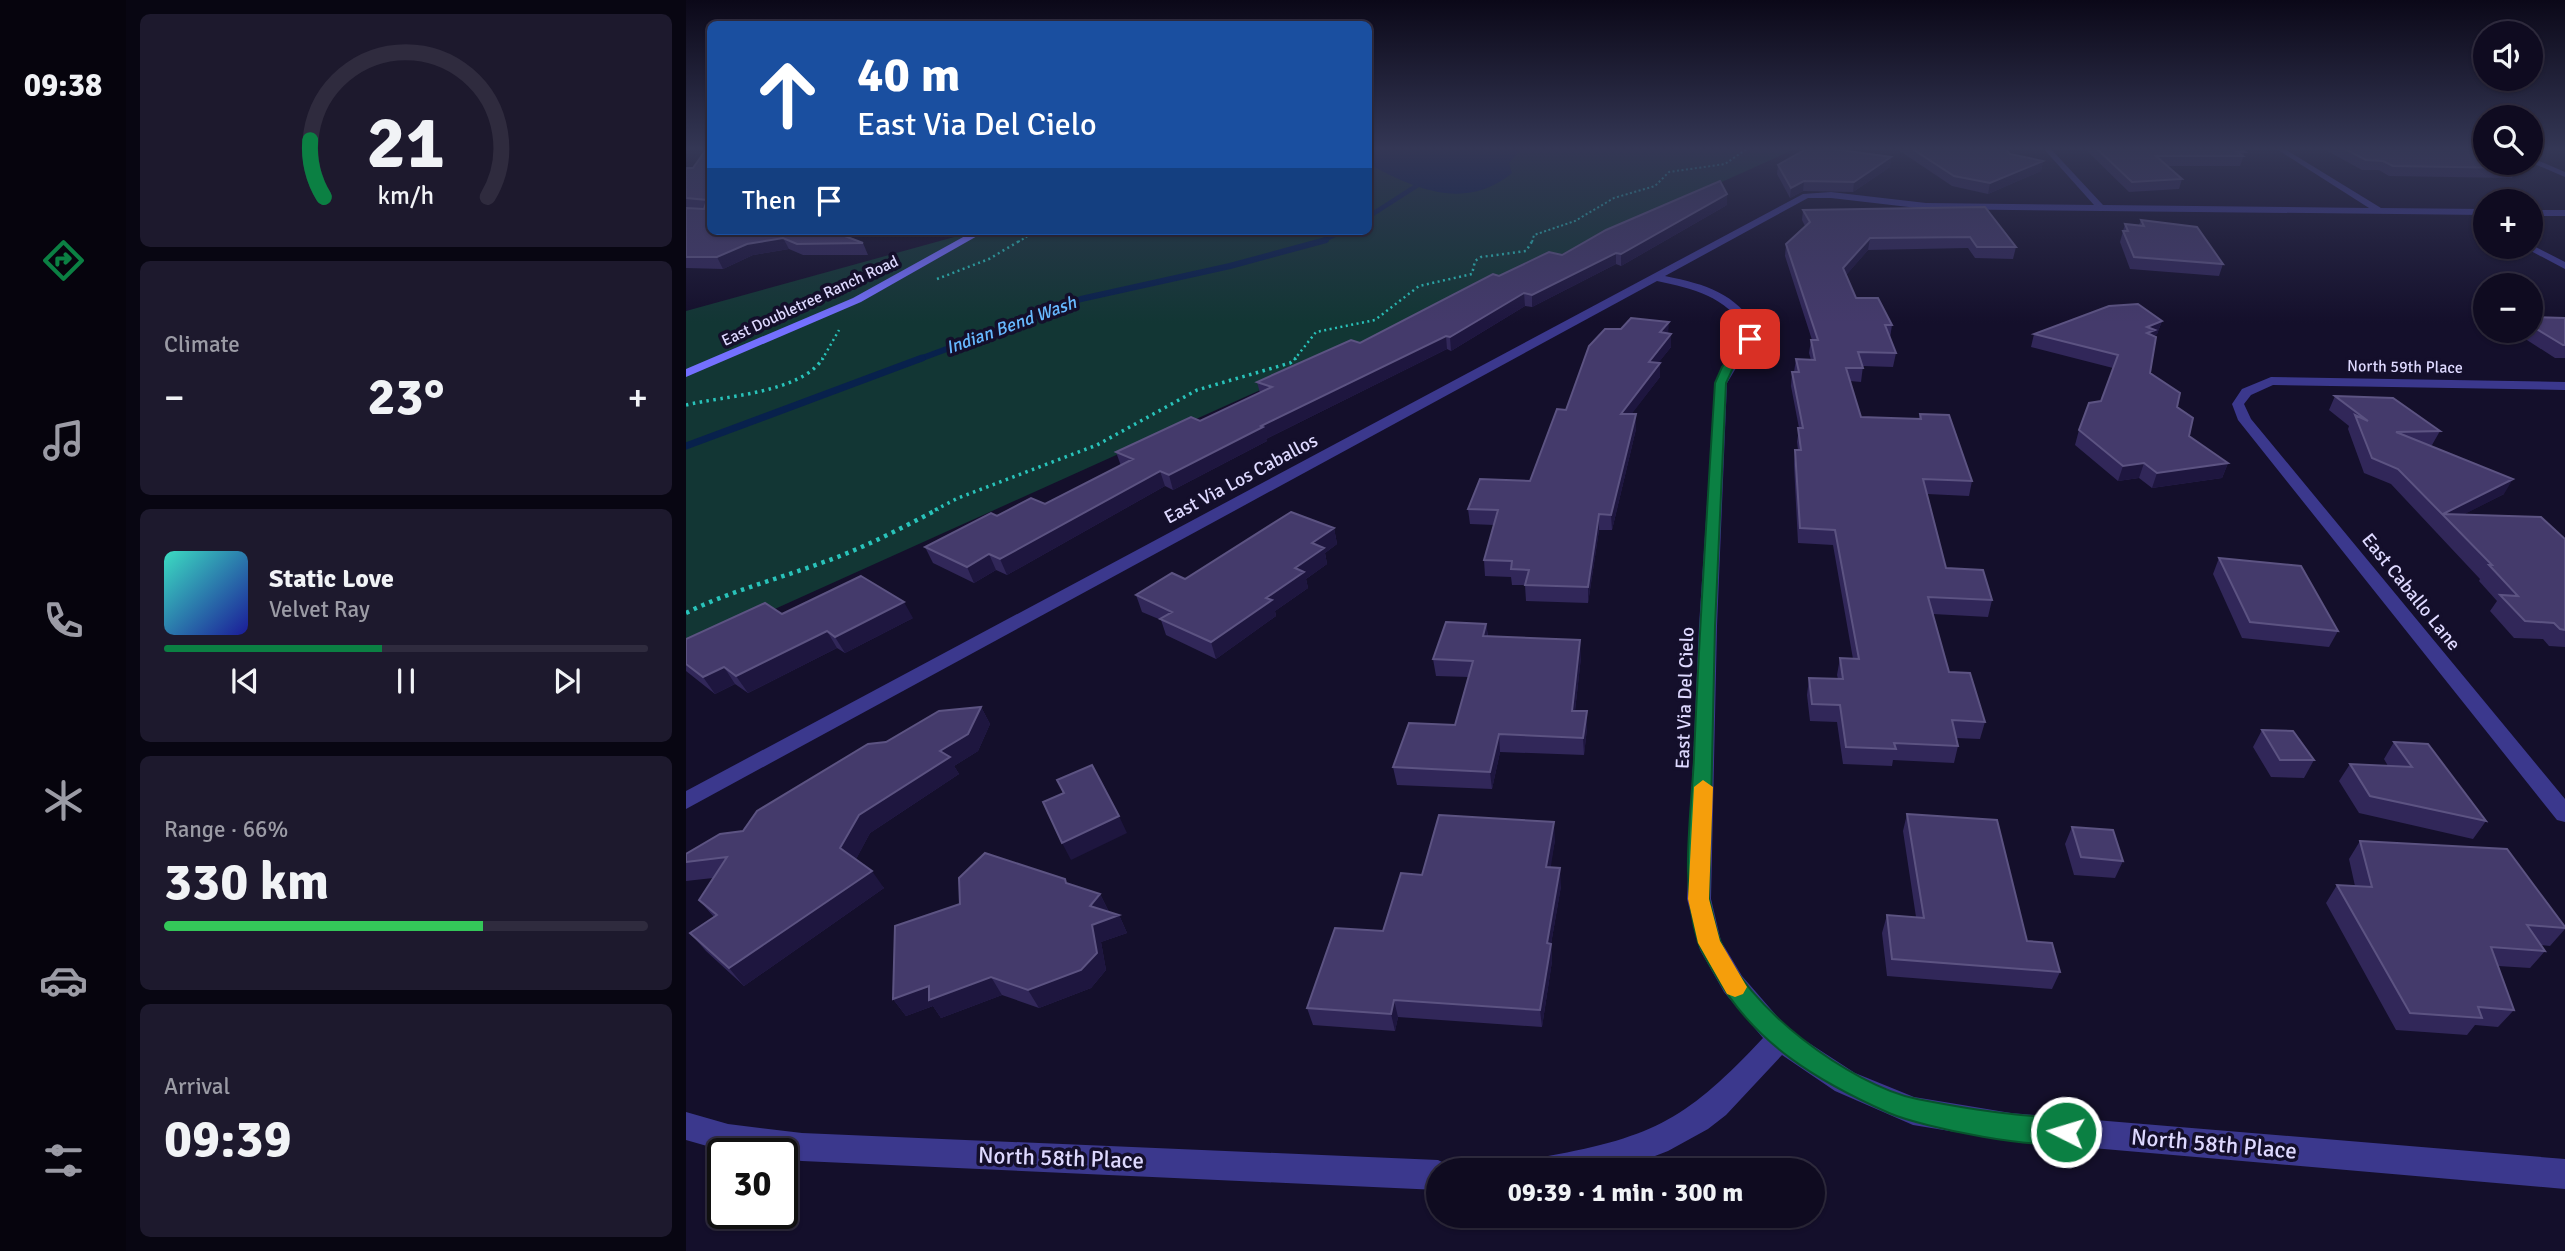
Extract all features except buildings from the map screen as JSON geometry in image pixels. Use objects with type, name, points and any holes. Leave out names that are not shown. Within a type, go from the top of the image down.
[{"type":"main road","name":"East Doubletree Ranch Road","points":[[686,362],[835,299],[954,235]]},
{"type":"main road","name":"East Doubletree Ranch Road","points":[[686,373],[857,300],[974,235]]},
{"type":"street","name":"East Via Los Caballos","points":[[686,801],[1792,206]]},
{"type":"street","name":"East Via Los Caballos","points":[[1995,206],[2101,208]]},
{"type":"street","points":[[2372,206],[2379,211]]},
{"type":"street","points":[[2101,208],[2473,214]]},
{"type":"street","points":[[2543,213],[2565,213]]},
{"type":"street","points":[[2543,254],[2565,266]]},
{"type":"street","name":"East Via Del Cielo","points":[[1658,278],[1715,293],[1741,308],[1753,330],[1750,339],[1728,367],[1721,383],[1707,626],[1699,899],[1709,943],[1732,984],[1780,1039]]},
{"type":"street","name":"North 59th Place","points":[[2246,392],[2271,382],[2565,386]]},
{"type":"street","name":"East Caballo Lane","points":[[2246,392],[2238,404],[2245,420],[2565,814]]},
{"type":"street","points":[[1611,1158],[1653,1145],[1715,1106],[1780,1039]]},
{"type":"street","name":"North 58th Place","points":[[1780,1039],[1845,1082],[1913,1111],[2011,1127],[2565,1174]]},
{"type":"street","name":"North 58th Place","points":[[686,1126],[728,1138],[802,1147],[1426,1174]]},
{"type":"path","points":[[686,613],[724,594],[789,575],[879,540],[958,498],[1097,445],[1198,390],[1290,363],[1303,354],[1316,332],[1375,320],[1419,285],[1472,274],[1475,261],[1481,257],[1526,251],[1531,247],[1534,235],[1575,221],[1600,206]]},
{"type":"path","points":[[934,280],[989,259],[1029,235]]},
{"type":"path","points":[[686,405],[779,384],[808,373],[822,361],[828,343],[840,329]]},
{"type":"green space","points":[[1372,206],[1668,206],[686,649],[686,311],[962,235],[1372,235]]},
{"type":"waterway","name":"Indian Bend Wash","points":[[1372,214],[1385,206]]},
{"type":"waterway","name":"Indian Bend Wash","points":[[1322,241],[1335,235]]},
{"type":"waterway","name":"Indian Bend Wash","points":[[1322,241],[1326,240]]},
{"type":"waterway","name":"Indian Bend Wash","points":[[917,360],[1081,299],[1230,266],[1322,241]]},
{"type":"waterway","name":"Indian Bend Wash","points":[[686,446],[922,358]]},
{"type":"slow traffic","points":[[1703,787],[1699,899],[1709,943],[1735,987]]},
{"type":"route","points":[[1750,339],[1728,367],[1721,383],[1707,626],[1699,899],[1709,943],[1732,984],[1780,1039],[1845,1082],[1913,1111],[2011,1127],[2066,1132]]}]
